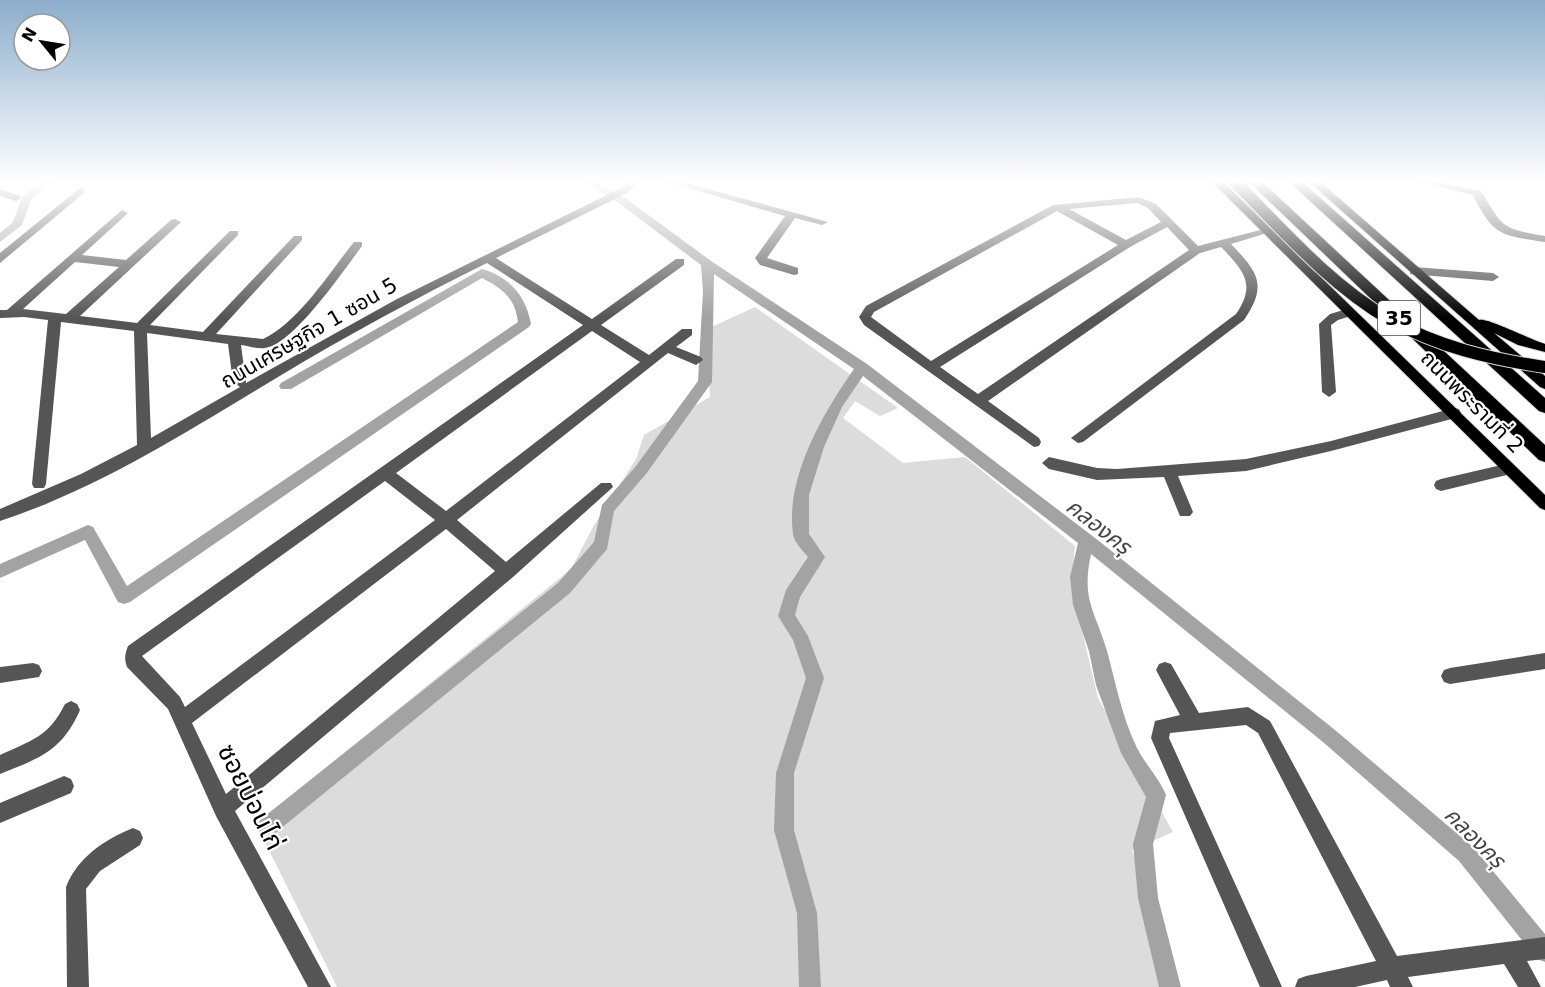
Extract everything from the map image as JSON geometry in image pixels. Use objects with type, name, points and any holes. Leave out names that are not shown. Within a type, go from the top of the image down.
[{"type":"highway","name":"ถนนพระรามที่ 2","points":[[1302,226],[1541,453]]},
{"type":"highway","name":"ถนนพระรามที่ 2","points":[[1344,226],[1545,408]]},
{"type":"main road","name":"ถนนพระรามที่ 2","points":[[1263,226],[1545,504]]},
{"type":"main road","points":[[1281,226],[1326,269],[1388,318],[1421,335],[1476,355],[1545,367]]},
{"type":"main road","name":"35","points":[[1364,226],[1545,384]]},
{"type":"main road","points":[[1455,306],[1506,334],[1545,348]]},
{"type":"street","points":[[0,259],[39,226]]},
{"type":"street","points":[[6,313],[107,226]]},
{"type":"street","points":[[39,484],[62,318],[129,264],[171,226]]},
{"type":"street","name":"ถนนเศรษฐกิจ 1 ซอน 5","points":[[0,514],[79,483],[144,450],[345,332],[554,226]]},
{"type":"street","points":[[784,226],[761,258],[764,262],[794,271]]},
{"type":"street","points":[[1020,226],[866,312],[868,322],[1034,442]]},
{"type":"street","points":[[1092,226],[1126,245]]},
{"type":"street","points":[[931,367],[1126,245],[1161,226]]},
{"type":"street","points":[[1170,226],[1196,250]]},
{"type":"street","points":[[1495,226],[1503,232],[1545,239]]},
{"type":"street","points":[[978,401],[1196,250],[1268,231]]},
{"type":"street","points":[[144,450],[140,328],[234,233]]},
{"type":"street","points":[[206,338],[298,238]]},
{"type":"street","points":[[1078,438],[1240,317],[1252,303],[1255,288],[1252,277],[1224,243]]},
{"type":"street","points":[[6,313],[264,344],[278,338],[358,244]]},
{"type":"street","points":[[72,258],[129,264]]},
{"type":"street","points":[[489,259],[649,362]]},
{"type":"street","points":[[507,572],[446,520],[384,472],[681,262]]},
{"type":"street","points":[[1414,271],[1493,277]]},
{"type":"street","points":[[1329,392],[1325,324],[1334,317],[1350,312]]},
{"type":"street","points":[[183,719],[446,520],[687,332]]},
{"type":"street","points":[[234,341],[240,382]]},
{"type":"street","points":[[667,348],[696,360]]},
{"type":"street","points":[[1049,463],[1097,474],[1168,472],[1246,465],[1331,446],[1454,413]]},
{"type":"street","points":[[1441,485],[1510,468]]},
{"type":"street","name":"ซอยบ่อนไก่","points":[[320,987],[223,809],[183,719],[174,703],[133,661],[134,652],[384,472]]},
{"type":"street","points":[[1168,472],[1185,512]]},
{"type":"street","points":[[223,809],[606,487]]},
{"type":"street","points":[[1450,676],[1545,661]]},
{"type":"street","points":[[1165,670],[1194,722]]},
{"type":"street","points":[[0,675],[33,671]]},
{"type":"street","points":[[0,765],[51,741],[65,726],[70,710]]},
{"type":"street","points":[[1271,987],[1160,738],[1161,727],[1166,724],[1248,716],[1264,727],[1397,978]]},
{"type":"street","points":[[0,813],[64,786]]},
{"type":"street","points":[[78,987],[76,887],[82,874],[96,859],[133,838]]},
{"type":"street","points":[[1306,987],[1397,978],[1526,950],[1530,987]]},
{"type":"shaded area","points":[[755,307],[898,408],[880,416],[855,401],[843,418],[903,463],[965,457],[1075,546],[1071,585],[1098,698],[1173,832],[1132,850],[1172,987],[337,987],[256,824],[571,569],[593,527],[636,459],[644,435],[710,397],[705,330]]},
{"type":"waterway","points":[[0,239],[15,226]]},
{"type":"waterway","name":"คลองครุ","points":[[656,226],[707,264]]},
{"type":"waterway","points":[[267,827],[564,588],[601,544],[607,509],[641,470],[705,382],[709,291],[707,264]]},
{"type":"waterway","name":"คลองครุ","points":[[707,264],[862,368]]},
{"type":"waterway","points":[[0,571],[88,531],[124,597],[525,324],[521,304],[507,287],[482,273],[286,386]]},
{"type":"waterway","points":[[810,987],[807,913],[784,830],[785,773],[815,678],[800,636],[786,616],[792,595],[817,557],[801,536],[801,495],[817,447],[836,405],[862,368]]},
{"type":"waterway","name":"คลองครุ","points":[[862,368],[1093,546],[1329,736],[1466,854],[1545,951]]},
{"type":"waterway","points":[[1086,541],[1078,577],[1081,605],[1098,651],[1105,685],[1130,753],[1156,795],[1143,844],[1148,898],[1170,987]]}]
